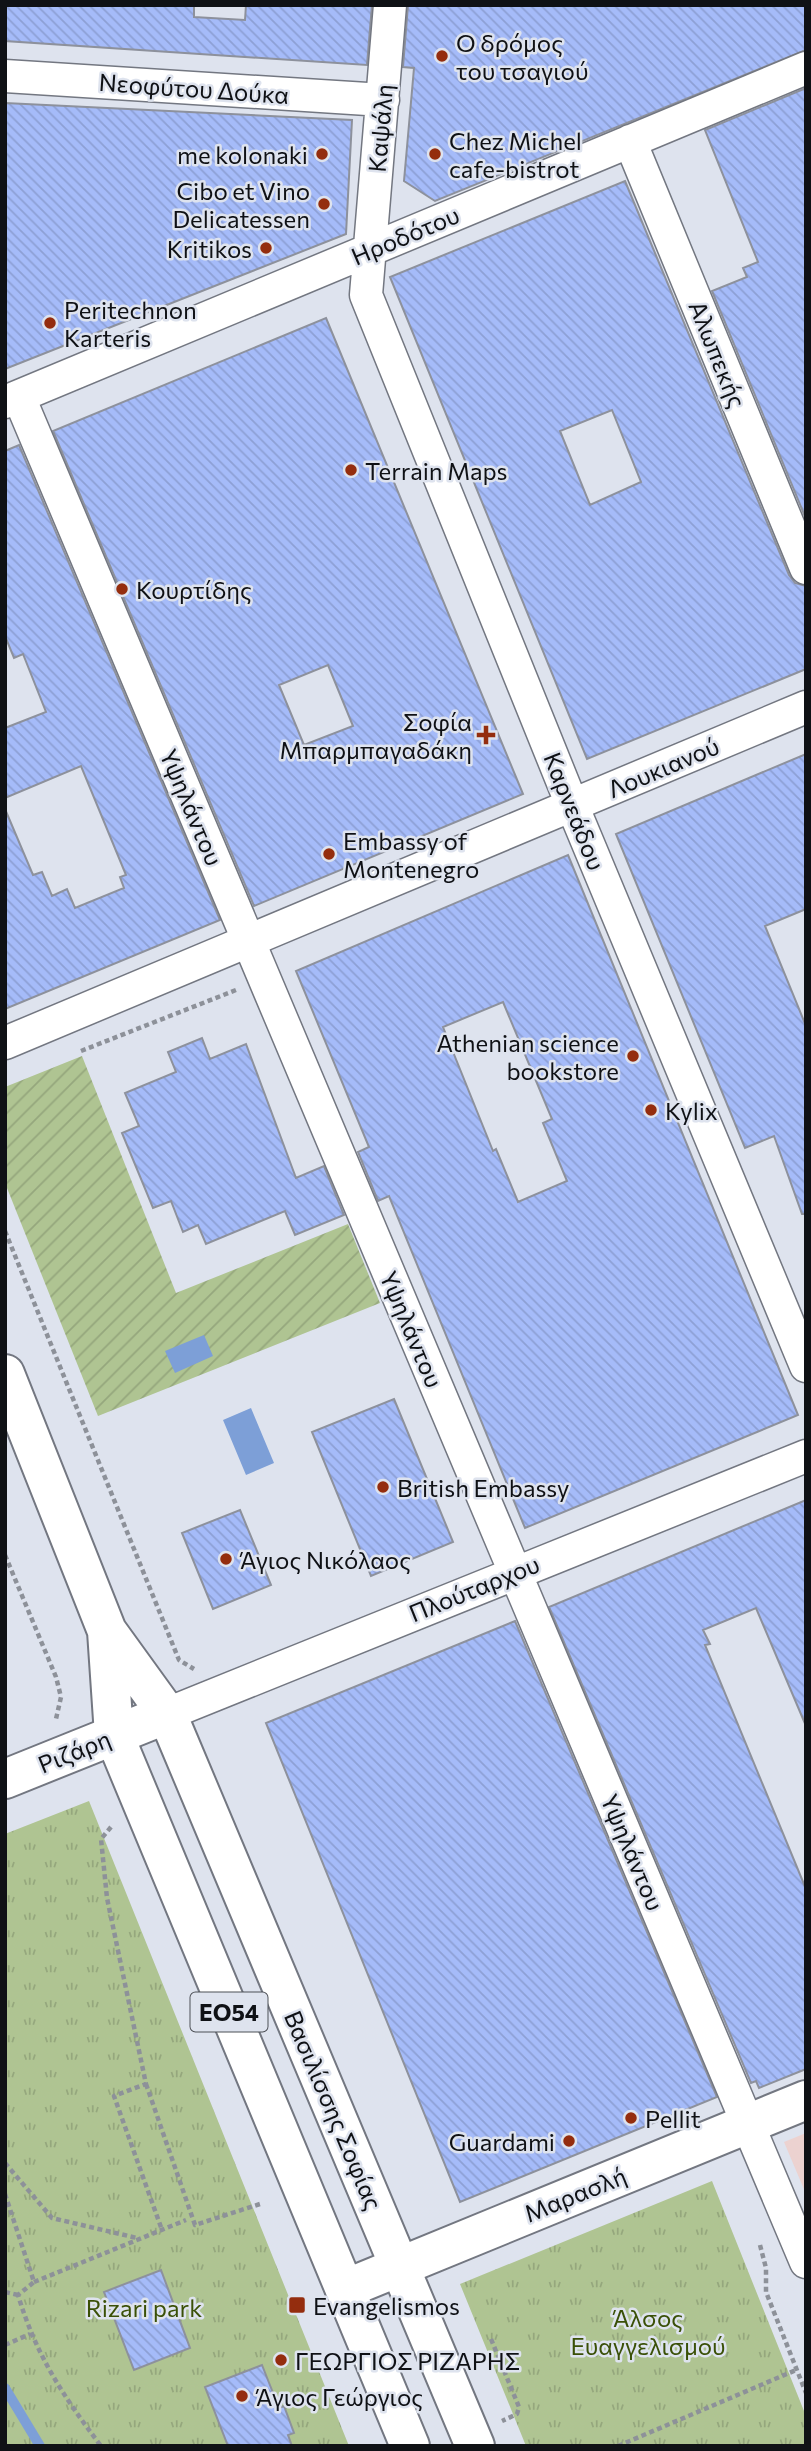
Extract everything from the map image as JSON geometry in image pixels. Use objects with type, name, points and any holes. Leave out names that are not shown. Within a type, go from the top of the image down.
[{"type":"main road","name":"Βασιλίσσης Σοφίας","points":[[5,1374],[141,1724],[400,2266],[486,2434]]},
{"type":"main road","name":"Βασιλίσσης Σοφίας","points":[[107,1631],[345,2288],[410,2446]]},
{"type":"main road","name":"Ριζάρη","points":[[5,1779],[141,1724]]},
{"type":"main road","name":"Μαρασλή","points":[[345,2288],[806,2100]]},
{"type":"street","name":"Καψάλη","points":[[368,251],[390,5]]},
{"type":"street","name":"Ηροδότου","points":[[12,400],[806,68]]},
{"type":"street","name":"Νεοφύτου Δούκα","points":[[5,76],[383,100]]},
{"type":"street","name":"Αλωπεκής","points":[[630,141],[806,568]]},
{"type":"street","name":"Καρνεάδου","points":[[368,251],[366,295],[572,805],[806,1366]]},
{"type":"street","name":"Υψηλάντου","points":[[12,400],[249,941],[806,2262]]},
{"type":"street","name":"Λουκιανού","points":[[5,1043],[806,707]]},
{"type":"street","name":"Πλούταρχου","points":[[141,1724],[806,1456]]},
{"type":"path","points":[[70,1055],[265,979]]},
{"type":"path","points":[[5,1231],[179,1660],[194,1669],[207,1664]]},
{"type":"path","points":[[5,1555],[56,1677],[61,1698],[56,1720]]},
{"type":"path","points":[[111,1827],[100,1839],[107,1898],[146,2084],[195,2225],[263,2203]]},
{"type":"path","points":[[146,2084],[114,2096],[162,2230]]},
{"type":"path","points":[[5,2163],[52,2218],[138,2239]]},
{"type":"path","points":[[5,2194],[34,2282]]},
{"type":"path","points":[[5,2292],[18,2294],[34,2282],[186,2220]]},
{"type":"path","points":[[759,2242],[766,2267],[765,2292],[806,2393]]},
{"type":"path","points":[[18,2294],[30,2333],[60,2392],[101,2446]]},
{"type":"path","points":[[5,2344],[30,2333]]},
{"type":"path","points":[[486,2434],[517,2414],[519,2407],[492,2339]]},
{"type":"path","points":[[619,2445],[796,2370]]},
{"type":"shaded area","points":[[806,2133],[806,2194],[784,2142]]},
{"type":"green space","points":[[82,1056],[176,1293],[348,1224],[380,1303],[98,1416],[5,1183],[5,1087]]},
{"type":"green space","name":"Rizari park","points":[[89,1801],[349,2446],[5,2446],[5,1834]]},
{"type":"green space","name":"Άλσος Ευαγγελισμού","points":[[712,2181],[806,2416],[806,2446],[526,2446],[460,2284]]},
{"type":"water","points":[[204,1335],[213,1356],[175,1373],[165,1351]]},
{"type":"water","points":[[251,1408],[274,1463],[246,1475],[223,1420]]},
{"type":"building","points":[[5,5],[194,5],[194,17],[245,20],[246,5],[372,5],[367,65],[5,41]]},
{"type":"building","points":[[408,5],[806,5],[806,50],[435,201],[404,181],[414,68],[403,67]]},
{"type":"building","points":[[806,88],[806,519],[712,291],[747,277],[743,268],[758,262],[705,130]]},
{"type":"building","points":[[5,103],[352,120],[346,234],[5,369]]},
{"type":"building","points":[[625,181],[789,575],[795,583],[806,586],[806,669],[587,759],[390,277]],"holes":[[[612,410],[641,482],[590,505],[560,431]]]},
{"type":"building","points":[[326,318],[523,794],[254,906],[53,431]],"holes":[[[328,665],[353,726],[304,745],[279,685]]]},
{"type":"building","points":[[19,445],[220,920],[5,1009],[5,809],[33,875],[42,872],[52,896],[67,889],[75,908],[124,888],[120,877],[126,875],[81,766],[5,798],[5,728],[46,712],[23,654],[14,658],[5,636],[5,451]]},
{"type":"building","points":[[806,754],[806,909],[765,926],[806,1026],[806,1214],[802,1214],[774,1136],[745,1148],[616,834]]},
{"type":"building","points":[[568,855],[798,1415],[525,1528],[389,1196],[378,1201],[358,1152],[369,1147],[296,971]],"holes":[[[503,1002],[552,1119],[543,1123],[567,1181],[518,1202],[496,1149],[493,1151],[443,1027]]]},
{"type":"building","points":[[202,1038],[210,1059],[246,1044],[296,1178],[324,1166],[344,1215],[295,1235],[285,1211],[206,1244],[198,1225],[183,1232],[171,1201],[153,1208],[122,1133],[139,1126],[125,1093],[176,1072],[168,1052]]},
{"type":"building","name":"British Embassy","points":[[394,1399],[453,1542],[371,1576],[312,1432]]},
{"type":"building","points":[[806,1500],[806,1726],[756,1608],[703,1630],[710,1644],[705,1645],[806,1889],[806,2069],[759,2088],[756,2081],[751,2083],[549,1607]]},
{"type":"building","name":"Άγιος Νικόλαος","points":[[240,1510],[271,1585],[213,1609],[182,1533]]},
{"type":"building","points":[[515,1621],[717,2097],[460,2202],[266,1723]]},
{"type":"building","points":[[161,2270],[190,2348],[134,2370],[104,2292]]},
{"type":"building","name":"Άγιος Γεώργιος","points":[[262,2365],[279,2408],[284,2406],[294,2433],[288,2435],[292,2446],[228,2446],[205,2387]]},
{"type":"waterway","points":[[5,2388],[40,2446]]},
{"type":"place","name":"Ο δρόμος του τσαγιού","points":[[442,56]]},
{"type":"place","name":"me kolonaki","points":[[322,154]]},
{"type":"place","name":"Chez Michel cafe-bistrot","points":[[435,154]]},
{"type":"place","name":"Cibo et Vino Delicatessen","points":[[324,204]]},
{"type":"place","name":"Kritikos","points":[[266,248]]},
{"type":"place","name":"Peritechnon Karteris","points":[[50,323]]},
{"type":"place","name":"Terrain Maps","points":[[351,470]]},
{"type":"place","name":"Κουρτίδης","points":[[122,589]]},
{"type":"place","name":"Σοφία Μπαρμπαγαδάκη","points":[[486,735]]},
{"type":"place","name":"Embassy of Montenegro","points":[[329,854]]},
{"type":"place","name":"Athenian science bookstore","points":[[633,1056]]},
{"type":"place","name":"Kylix","points":[[651,1110]]},
{"type":"place","name":"British Embassy","points":[[383,1487]]},
{"type":"place","name":"Άγιος Νικόλαος","points":[[226,1559]]},
{"type":"place","name":"Pellit","points":[[631,2118]]},
{"type":"place","name":"Guardami","points":[[569,2141]]},
{"type":"place","name":"Evangelismos","points":[[297,2305]]},
{"type":"place","name":"ΓΕΩΡΓΙΟΣ ΡΙΖΑΡΗΣ","points":[[281,2360]]},
{"type":"place","name":"Άγιος Γεώργιος","points":[[242,2396]]}]
